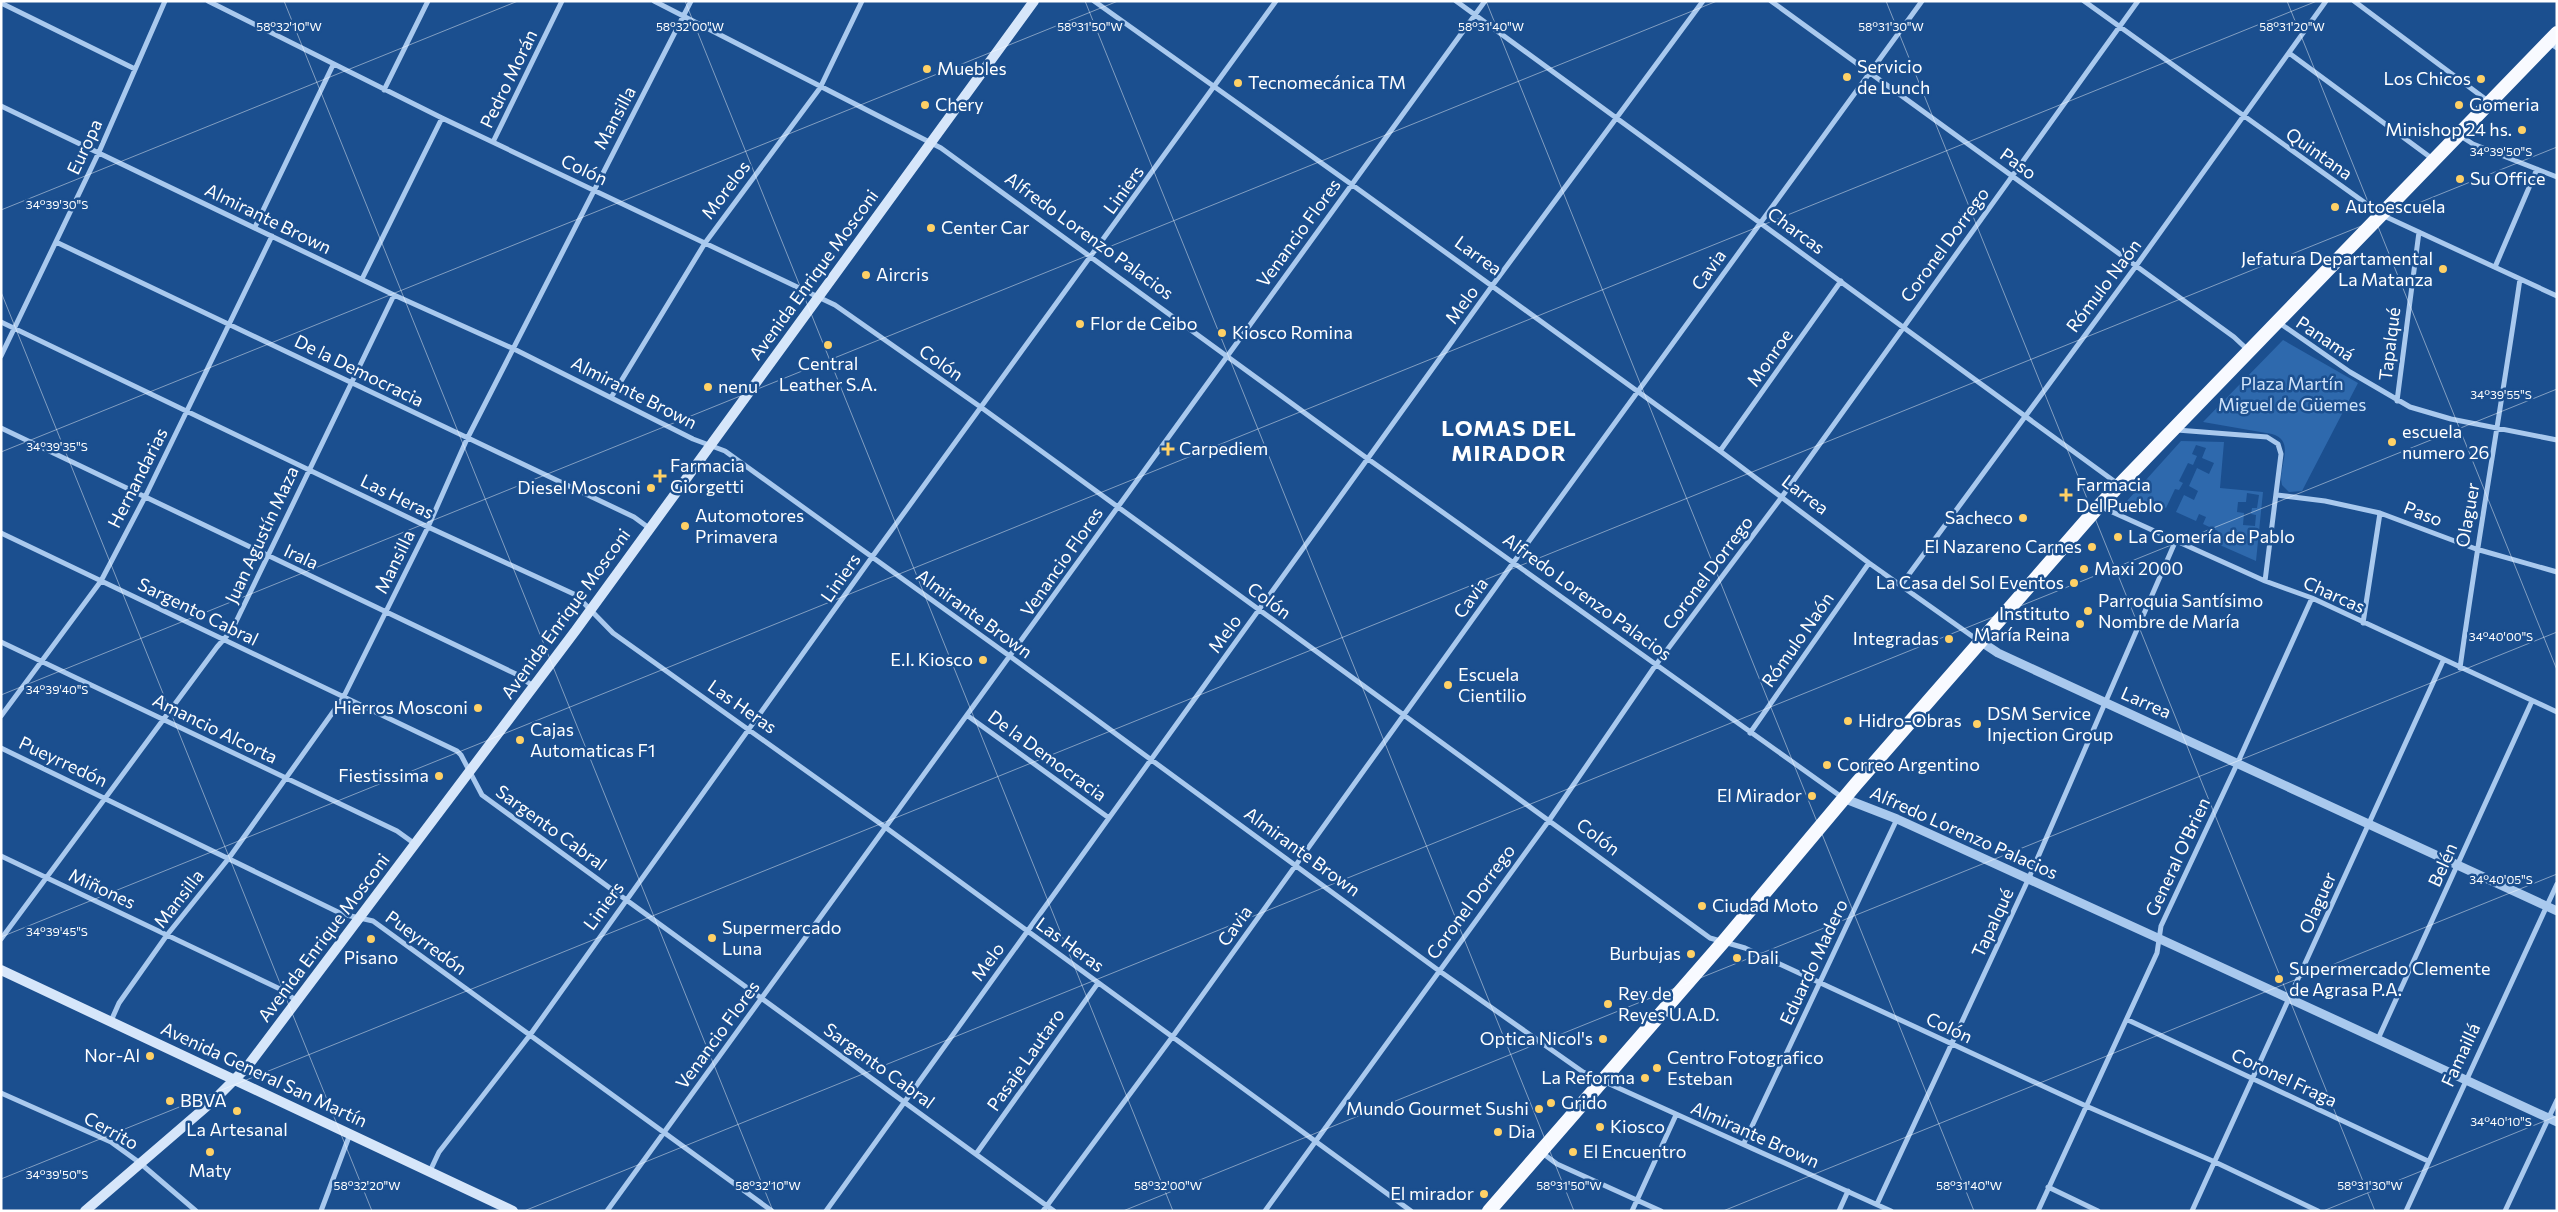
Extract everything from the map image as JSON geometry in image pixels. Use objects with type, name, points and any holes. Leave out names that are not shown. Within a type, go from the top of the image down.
[{"type":"highway","points":[[1489,1211],[1724,941],[1843,798],[2099,506],[2458,135],[2554,41]]},
{"type":"main road","name":"Avenida Enrique Mosconi","points":[[85,1211],[236,1080],[298,1001],[534,686],[1034,1]]},
{"type":"main road","name":"Avenida General San Martín","points":[[1,970],[513,1211]]},
{"type":"street","name":"Europa","points":[[1,356],[99,152],[165,1]]},
{"type":"street","name":"Colón","points":[[208,1],[384,90],[835,305],[982,408],[1403,716],[1550,819],[1704,934],[1820,982],[2086,1106],[2215,1162],[2318,1211]]},
{"type":"street","points":[[384,90],[428,1]]},
{"type":"street","name":"Pedro Morán","points":[[493,142],[562,1]]},
{"type":"street","name":"Alfredo Lorenzo Palacios","points":[[654,1],[820,88],[932,142],[1368,460],[1843,798],[1897,819],[2028,880],[2160,938],[2553,1120]]},
{"type":"street","name":"Mansilla","points":[[111,1021],[119,1003],[168,935],[228,858],[343,698],[428,527],[467,439],[691,1]]},
{"type":"street","name":"Morelos","points":[[612,396],[705,243],[820,88],[862,1]]},
{"type":"street","name":"Larrea","points":[[1094,1],[1720,451],[1869,563],[1998,653],[2238,762],[2557,911]]},
{"type":"street","name":"Liniers","points":[[430,1171],[439,1152],[530,1035],[872,557],[1092,257],[1276,1]]},
{"type":"street","name":"Charcas","points":[[1456,1],[2120,485]]},
{"type":"street","name":"Venancio Flores","points":[[608,1211],[663,1131],[1011,657],[1485,1]]},
{"type":"street","name":"Melo","points":[[826,1211],[1492,286],[1617,120],[1702,1]]},
{"type":"street","name":"Paso","points":[[1770,1],[2136,266],[2249,351]]},
{"type":"street","name":"Cavia","points":[[1045,1208],[1173,1036],[1513,563],[1922,1]]},
{"type":"street","name":"Quintana","points":[[2084,1],[2382,215],[2557,296]]},
{"type":"street","name":"Coronel Dorrego","points":[[1265,1211],[1438,970],[1550,819],[1656,666],[1781,498],[2138,1]]},
{"type":"street","name":"Rómulo Naón","points":[[1901,585],[2025,414],[2136,266],[2326,1]]},
{"type":"street","points":[[2354,1],[2490,103]]},
{"type":"street","points":[[1,4],[135,69]]},
{"type":"street","points":[[2289,53],[2434,161]]},
{"type":"street","points":[[255,227],[333,65]]},
{"type":"street","name":"Almirante Brown","points":[[1,106],[362,279],[514,349],[612,396],[693,439],[735,457],[1438,970],[1583,1072],[1601,1082],[1744,1143],[1891,1211]]},
{"type":"street","points":[[362,279],[442,118]]},
{"type":"street","points":[[2458,135],[2473,144],[2557,176]]},
{"type":"street","points":[[2495,267],[2537,169]]},
{"type":"street","name":"Tapalqué","points":[[2397,401],[2419,232]]},
{"type":"street","name":"Hernandarias","points":[[1,716],[101,581],[145,497],[272,236]]},
{"type":"street","name":"De la Democracia","points":[[56,242],[634,517],[649,528]]},
{"type":"street","name":"Olaguer","points":[[2460,668],[2476,549],[2498,427],[2520,279]]},
{"type":"street","name":"Monroe","points":[[1720,451],[1841,281]]},
{"type":"street","name":"Juan Agustín Maza","points":[[1,938],[232,630],[394,294]]},
{"type":"street","name":"Las Heras","points":[[1,322],[428,527],[576,595],[589,611],[613,633],[885,827],[1411,1211]]},
{"type":"street","name":"Panamá","points":[[2278,322],[2350,372],[2397,401],[2451,419],[2557,440]]},
{"type":"street","name":"Irala","points":[[1,428],[516,674],[534,686]]},
{"type":"street","points":[[2174,430],[2267,437],[2278,444],[2281,454],[2265,581]]},
{"type":"street","name":"Paso","points":[[2276,495],[2326,501],[2380,512],[2476,549],[2557,572]]},
{"type":"street","name":"Charcas","points":[[2099,506],[2265,581],[2312,598],[2443,661],[2556,711]]},
{"type":"street","points":[[2363,623],[2380,512]]},
{"type":"street","name":"Sargento Cabral","points":[[1,533],[457,752],[461,755],[482,795],[762,997],[976,1154],[1045,1208],[1054,1211]]},
{"type":"street","name":"Tapalqué","points":[[1877,1204],[2028,880],[2176,540]]},
{"type":"street","name":"Rómulo Naón","points":[[1750,733],[1869,563]]},
{"type":"street","name":"General O'Brien","points":[[2038,1211],[2128,1020],[2158,952],[2161,926],[2312,598]]},
{"type":"street","name":"Amancio Alcorta","points":[[1,642],[397,831],[415,844]]},
{"type":"street","name":"Olaguer","points":[[2192,1211],[2443,661]]},
{"type":"street","name":"Belén","points":[[2378,1039],[2532,701]]},
{"type":"street","name":"De la Democracia","points":[[968,716],[1109,818]]},
{"type":"street","name":"Pueyrredón","points":[[1,748],[106,797],[342,914],[373,921],[772,1211]]},
{"type":"street","name":"Eduardo Madero","points":[[1744,1143],[1897,819]]},
{"type":"street","name":"Miñones","points":[[1,856],[280,989],[298,1001]]},
{"type":"street","name":"Famaillá","points":[[2406,1211],[2464,1080],[2557,884]]},
{"type":"street","name":"Pasaje Lautaro","points":[[976,1154],[1098,983]]},
{"type":"street","name":"Coronel Fraga","points":[[2128,1020],[2428,1161]]},
{"type":"street","name":"Cerrito","points":[[1,1093],[111,1142],[140,1163],[196,1211]]},
{"type":"street","points":[[2505,1211],[2553,1120],[2557,1100]]},
{"type":"street","points":[[1632,1211],[1676,1115]]},
{"type":"street","points":[[321,1211],[350,1134]]},
{"type":"street","points":[[1540,1151],[1557,1164],[1661,1211]]},
{"type":"street","points":[[2048,1187],[2098,1211]]},
{"type":"street","points":[[1839,1211],[1848,1191]]},
{"type":"green space","name":"Plaza Martín Miguel de Güemes","points":[[2283,340],[2358,383],[2302,491],[2289,492],[2282,485],[2281,478],[2285,449],[2279,438],[2272,434],[2203,422]]},
{"type":"green space","points":[[2181,441],[2224,442],[2220,488],[2263,492],[2256,561],[2213,542],[2218,531],[2203,524],[2206,517],[2199,514],[2196,521],[2176,512],[2184,495],[2194,500],[2198,491],[2189,486],[2197,468],[2209,474],[2214,463],[2202,458],[2206,448],[2196,445],[2192,454],[2197,456],[2193,465],[2188,463],[2179,481],[2183,483],[2179,490],[2175,489],[2166,508],[2155,503],[2150,514],[2126,502]],"holes":[[[2247,493],[2259,495],[2257,508],[2252,508],[2251,514],[2256,515],[2255,526],[2243,525],[2244,513],[2237,512],[2238,502],[2246,502]]]},
{"type":"place","name":"Muebles","points":[[927,69]]},
{"type":"place","name":"Servicio de Lunch","points":[[1847,77]]},
{"type":"place","name":"Los Chicos","points":[[2481,79]]},
{"type":"place","name":"Tecnomecánica TM","points":[[1238,83]]},
{"type":"place","name":"Chery","points":[[925,105]]},
{"type":"place","name":"Gomeria","points":[[2459,105]]},
{"type":"place","name":"Minishop 24 hs.","points":[[2522,130]]},
{"type":"place","name":"Su Office","points":[[2460,179]]},
{"type":"place","name":"Autoescuela","points":[[2335,207]]},
{"type":"place","name":"Center Car","points":[[931,228]]},
{"type":"place","name":"Jefatura Departamental La Matanza","points":[[2443,269]]},
{"type":"place","name":"Aircris","points":[[866,275]]},
{"type":"place","name":"Flor de Ceibo","points":[[1080,324]]},
{"type":"place","name":"Kiosco Romina","points":[[1222,333]]},
{"type":"place","name":"Central Leather S.A.","points":[[828,345]]},
{"type":"place","name":"nenu","points":[[708,387]]},
{"type":"place","name":"escuela numero 26","points":[[2392,442]]},
{"type":"place","name":"Carpediem","points":[[1168,449]]},
{"type":"place","name":"Farmacia Giorgetti","points":[[660,476]]},
{"type":"place","name":"Diesel Mosconi","points":[[651,488]]},
{"type":"place","name":"Farmacia Del Pueblo","points":[[2066,495]]},
{"type":"place","name":"Sacheco","points":[[2023,518]]},
{"type":"place","name":"Automotores Primavera","points":[[685,526]]},
{"type":"place","name":"La Gomería de Pablo","points":[[2118,537]]},
{"type":"place","name":"El Nazareno Carnes","points":[[2092,547]]},
{"type":"place","name":"Maxi 2000","points":[[2084,569]]},
{"type":"place","name":"La Casa del Sol Eventos","points":[[2074,583]]},
{"type":"place","name":"Parroquia Santísimo Nombre de María","points":[[2088,611]]},
{"type":"place","name":"Instituto María Reina","points":[[2080,624]]},
{"type":"place","name":"Integradas","points":[[1949,639]]},
{"type":"place","name":"E.I. Kiosco","points":[[983,660]]},
{"type":"place","name":"Escuela Cientilio","points":[[1448,685]]},
{"type":"place","name":"Hierros Mosconi","points":[[478,708]]},
{"type":"place","name":"Hidro-Obras","points":[[1848,721]]},
{"type":"place","name":"DSM Service Injection Group","points":[[1977,724]]},
{"type":"place","name":"Cajas Automaticas F1","points":[[520,740]]},
{"type":"place","name":"Correo Argentino","points":[[1827,765]]},
{"type":"place","name":"Fiestissima","points":[[439,776]]},
{"type":"place","name":"El Mirador","points":[[1812,796]]},
{"type":"place","name":"Ciudad Moto","points":[[1702,906]]},
{"type":"place","name":"Supermercado Luna","points":[[712,938]]},
{"type":"place","name":"Pisano","points":[[371,939]]},
{"type":"place","name":"Burbujas","points":[[1691,954]]},
{"type":"place","name":"Dali","points":[[1737,958]]},
{"type":"place","name":"Supermercado Clemente de Agrasa P.A.","points":[[2279,979]]},
{"type":"place","name":"Rey de Reyes U.A.D.","points":[[1608,1004]]},
{"type":"place","name":"Optica Nicol's","points":[[1603,1039]]},
{"type":"place","name":"Nor-Al","points":[[150,1056]]},
{"type":"place","name":"Centro Fotografico Esteban","points":[[1657,1068]]},
{"type":"place","name":"La Reforma","points":[[1645,1078]]},
{"type":"place","name":"BBVA","points":[[170,1101]]},
{"type":"place","name":"Grido","points":[[1551,1103]]},
{"type":"place","name":"Mundo Gourmet Sushi","points":[[1539,1109]]},
{"type":"place","name":"La Artesanal","points":[[237,1111]]},
{"type":"place","name":"Kiosco","points":[[1600,1127]]},
{"type":"place","name":"Dia","points":[[1498,1132]]},
{"type":"place","name":"Maty","points":[[210,1152]]},
{"type":"place","name":"El Encuentro","points":[[1573,1152]]},
{"type":"place","name":"El mirador","points":[[1484,1194]]},
{"type":"district","name":"LOMAS DEL MIRADOR","points":[[1509,440]]}]
